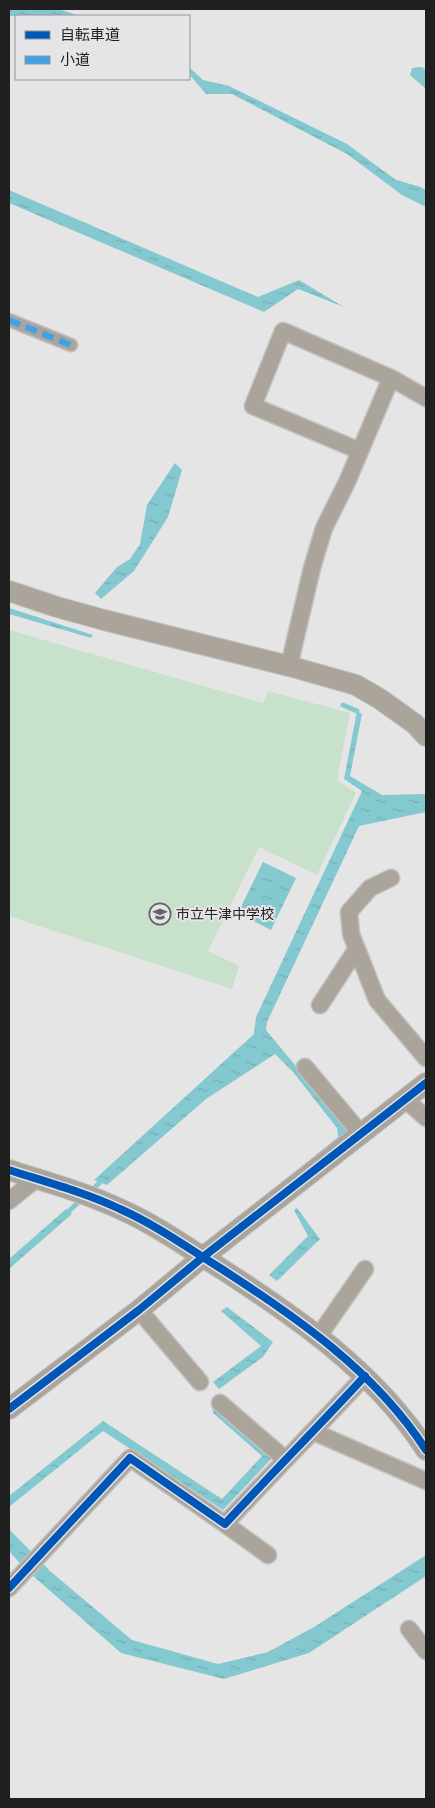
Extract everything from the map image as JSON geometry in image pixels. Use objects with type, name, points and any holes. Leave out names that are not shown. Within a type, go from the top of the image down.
[{"type":"street","points":[[9,320],[71,345]]},
{"type":"street","points":[[360,451],[252,406],[283,331],[391,378],[426,398]]},
{"type":"street","points":[[289,666],[312,568],[324,528],[347,482],[391,378]]},
{"type":"street","points":[[9,591],[56,607],[289,666],[356,685],[415,724],[426,736]]},
{"type":"street","points":[[391,878],[370,888],[349,912],[350,934],[377,1000],[426,1058]]},
{"type":"street","points":[[320,1005],[356,950]]},
{"type":"street","points":[[305,1068],[362,1135]]},
{"type":"street","points":[[9,1409],[139,1310],[203,1257],[362,1135],[426,1083]]},
{"type":"street","points":[[406,1100],[426,1118]]},
{"type":"street","points":[[9,1170],[86,1196],[148,1222],[263,1296],[318,1336],[365,1376],[400,1415],[426,1450]]},
{"type":"street","points":[[9,1201],[36,1179]]},
{"type":"street","points":[[318,1336],[365,1269]]},
{"type":"street","points":[[139,1310],[200,1382]]},
{"type":"street","points":[[226,1524],[365,1376]]},
{"type":"street","points":[[220,1403],[285,1459]]},
{"type":"street","points":[[314,1432],[426,1482]]},
{"type":"street","points":[[9,1588],[130,1458],[268,1555]]},
{"type":"street","points":[[409,1629],[426,1650]]},
{"type":"green space","points":[[9,630],[263,703],[268,691],[350,713],[337,780],[356,793],[317,875],[259,847],[208,951],[239,966],[232,989],[9,916]]},
{"type":"water","points":[[9,9],[58,9],[77,15],[15,15],[10,16]]},
{"type":"water","points":[[422,67],[426,70],[426,89],[410,75],[412,68]]},
{"type":"water","points":[[190,68],[203,80],[229,86],[347,144],[396,180],[421,187],[426,190],[426,207],[402,195],[347,154],[232,94],[206,94],[190,75]]},
{"type":"water","points":[[9,190],[258,297],[299,280],[344,307],[298,289],[264,312],[9,203]]},
{"type":"water","points":[[175,463],[182,470],[168,517],[134,571],[101,599],[95,593],[117,567],[130,559],[140,544],[147,505]]},
{"type":"water","points":[[9,608],[93,635],[91,638],[9,614]]},
{"type":"water","points":[[357,711],[362,714],[350,776],[382,795],[426,794],[426,812],[359,826],[267,1022],[266,1030],[348,1129],[347,1138],[283,1187],[281,1183],[338,1137],[337,1128],[293,1072],[275,1054],[206,1099],[107,1185],[94,1180],[254,1034],[256,1017],[362,791],[344,779]]},
{"type":"water","points":[[263,862],[296,878],[271,930],[238,913]]},
{"type":"water","points":[[297,1208],[320,1239],[277,1281],[269,1275],[308,1236],[294,1210]]},
{"type":"water","points":[[66,1209],[72,1214],[9,1269],[9,1259]]},
{"type":"water","points":[[227,1307],[273,1342],[263,1357],[219,1389],[213,1382],[261,1346],[221,1311]]},
{"type":"water","points":[[212,1406],[220,1406],[273,1457],[223,1510],[103,1431],[9,1507],[9,1496],[103,1421],[222,1499],[262,1456],[213,1413]]},
{"type":"water","points":[[9,1529],[50,1571],[132,1640],[218,1664],[268,1652],[314,1627],[426,1555],[426,1576],[309,1653],[224,1679],[121,1653],[24,1568],[9,1551]]},
{"type":"waterway","points":[[343,705],[357,711]]},
{"type":"waterway","points":[[90,1192],[100,1182]]},
{"type":"waterway","points":[[69,1211],[83,1198]]},
{"type":"marked path","points":[[9,320],[71,345]]},
{"type":"cycle path","points":[[9,1409],[139,1310],[203,1257],[426,1083]]},
{"type":"cycle path","points":[[9,1170],[79,1192],[133,1215],[246,1285],[304,1325],[358,1370],[406,1421],[426,1450]]},
{"type":"cycle path","points":[[9,1588],[130,1458],[225,1524],[365,1376]]},
{"type":"place","name":"市立牛津中学校","points":[[160,914]]}]
